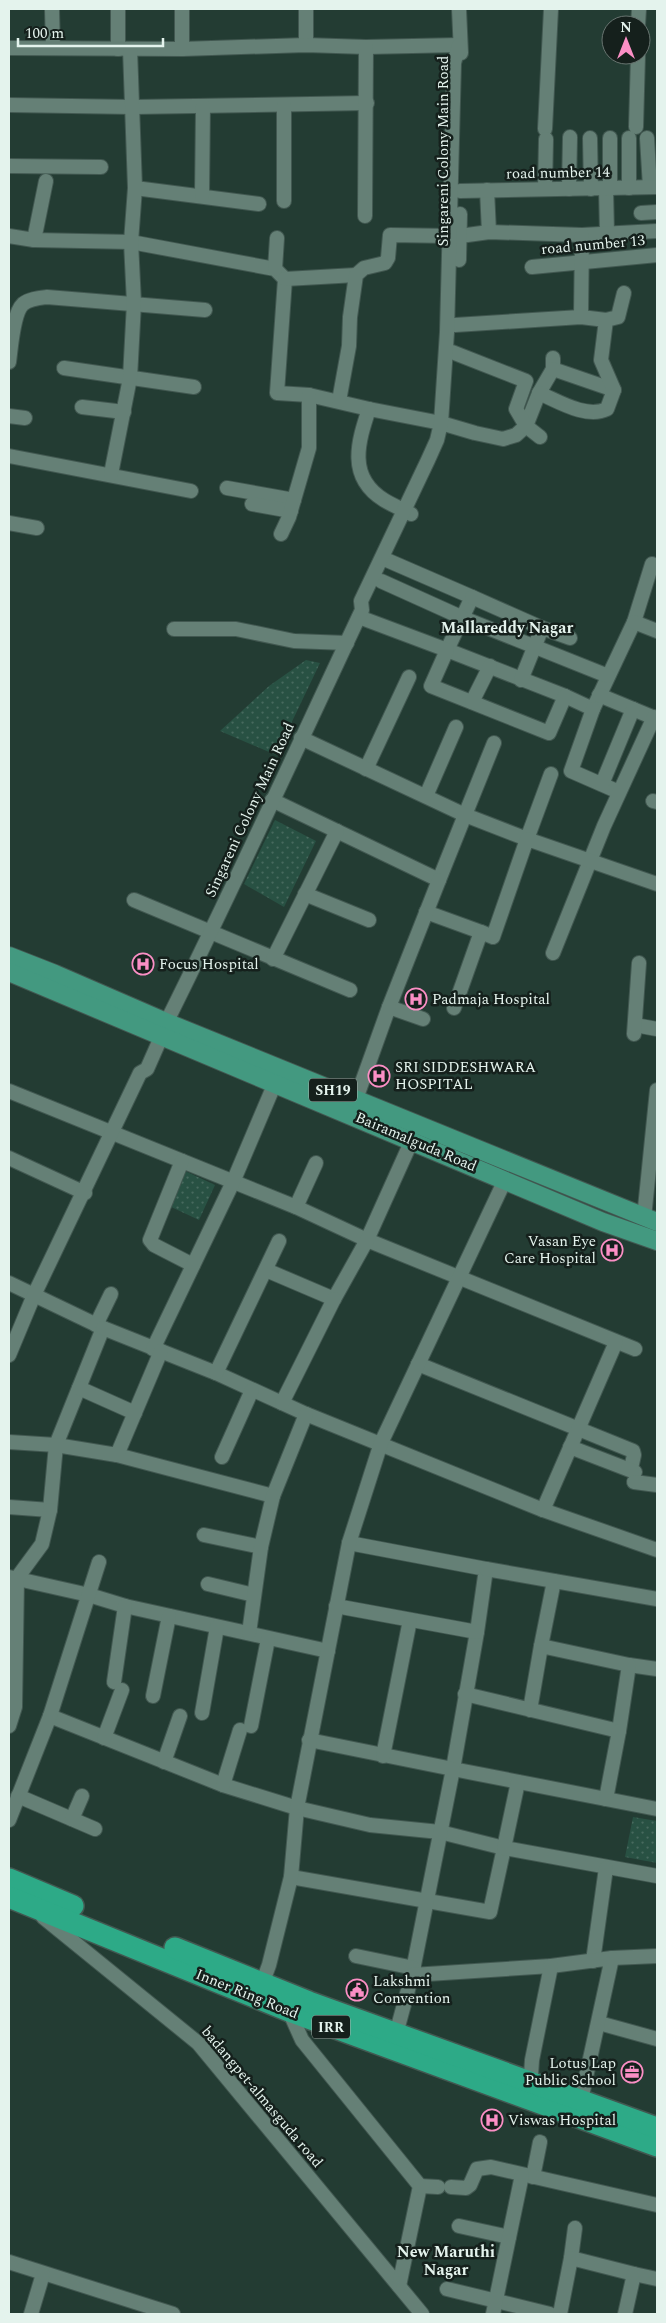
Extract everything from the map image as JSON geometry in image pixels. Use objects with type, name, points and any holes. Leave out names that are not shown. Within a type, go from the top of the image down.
[{"type":"highway","name":"Inner Ring Road","points":[[9,1879],[262,1984],[396,2034],[657,2146]]},
{"type":"highway","name":"Inner Ring Road","points":[[9,1897],[289,2011],[530,2091],[582,2100],[657,2128]]},
{"type":"main road","name":"Bairamalguda Road","points":[[9,956],[55,974],[160,1030],[276,1083],[603,1222],[657,1241]]},
{"type":"main road","name":"Bairamalguda Road","points":[[9,972],[160,1030],[356,1099],[651,1220]]},
{"type":"street","points":[[52,9],[53,48]]},
{"type":"street","points":[[112,474],[130,378],[134,303],[131,242],[135,188],[133,107],[118,9]]},
{"type":"street","points":[[182,9],[182,49]]},
{"type":"street","points":[[306,9],[306,45]]},
{"type":"street","points":[[9,48],[182,49],[306,45],[366,47],[459,45],[459,9]]},
{"type":"street","points":[[545,189],[551,9]]},
{"type":"street","name":"Singareni Colony Main Road","points":[[455,212],[460,191],[463,60],[459,45]]},
{"type":"street","name":"Singareni Colony Main Road","points":[[361,613],[361,601],[386,560],[443,441],[455,242],[454,71],[459,45]]},
{"type":"street","points":[[365,216],[366,47]]},
{"type":"street","points":[[629,188],[637,65]]},
{"type":"street","points":[[9,105],[133,107],[366,103]]},
{"type":"street","points":[[284,105],[284,201]]},
{"type":"street","points":[[202,196],[204,106]]},
{"type":"street","points":[[569,189],[570,137]]},
{"type":"street","points":[[590,138],[590,189]]},
{"type":"street","points":[[607,233],[610,138]]},
{"type":"street","points":[[647,138],[654,187]]},
{"type":"street","points":[[9,166],[101,167]]},
{"type":"street","points":[[34,240],[46,181]]},
{"type":"street","name":"road number 14","points":[[460,191],[654,187]]},
{"type":"street","points":[[135,188],[259,204]]},
{"type":"street","points":[[487,190],[488,232]]},
{"type":"street","points":[[641,213],[657,212]]},
{"type":"street","points":[[9,236],[34,240],[131,242],[275,269],[286,279],[356,275],[364,268],[385,263],[388,258],[390,235],[455,242],[488,232],[582,235],[657,231]]},
{"type":"street","points":[[582,235],[582,317]]},
{"type":"street","points":[[275,269],[277,238]]},
{"type":"street","name":"road number 13","points":[[532,267],[657,255]]},
{"type":"street","points":[[339,402],[349,346],[350,317],[356,275]]},
{"type":"street","points":[[286,279],[277,393],[309,395],[444,424],[503,439],[516,435],[526,426],[553,364],[614,390]]},
{"type":"street","name":"Singareni Colony Main Road","points":[[444,424],[455,325],[453,289]]},
{"type":"street","points":[[455,325],[582,317],[606,320],[618,317],[624,294]]},
{"type":"street","points":[[9,362],[12,323],[22,305],[29,300],[47,297],[205,310]]},
{"type":"street","points":[[539,393],[585,412],[607,409],[614,390],[601,360],[606,320]]},
{"type":"street","points":[[452,352],[526,381],[516,409],[526,426],[540,437]]},
{"type":"street","points":[[64,368],[194,387]]},
{"type":"street","points":[[280,534],[292,506],[309,448],[309,395]]},
{"type":"street","points":[[82,407],[124,412]]},
{"type":"street","points":[[370,409],[358,442],[361,476],[382,499],[408,512]]},
{"type":"street","points":[[9,416],[25,418]]},
{"type":"street","points":[[9,456],[112,474],[192,491]]},
{"type":"street","points":[[227,488],[292,506]]},
{"type":"street","points":[[252,504],[292,506]]},
{"type":"street","points":[[9,523],[37,528]]},
{"type":"street","points":[[386,560],[542,628],[570,638]]},
{"type":"street","name":"Singareni Colony Main Road","points":[[9,1355],[34,1295],[140,1073],[147,1069],[160,1030],[212,932],[361,613],[369,606],[381,581],[386,560]]},
{"type":"street","points":[[619,792],[572,771],[593,709],[634,622],[652,564]]},
{"type":"street","points":[[381,581],[534,648],[608,676]]},
{"type":"street","points":[[472,597],[431,686],[549,733],[565,696]]},
{"type":"street","points":[[361,613],[593,709]]},
{"type":"street","points":[[634,622],[657,631]]},
{"type":"street","points":[[521,680],[542,628]]},
{"type":"street","points":[[174,629],[236,629],[294,640],[347,643]]},
{"type":"street","points":[[472,702],[490,666]]},
{"type":"street","points":[[366,769],[409,677]]},
{"type":"street","points":[[553,953],[589,860],[619,792],[656,718],[599,695]]},
{"type":"street","points":[[602,784],[633,709]]},
{"type":"street","points":[[426,796],[456,727]]},
{"type":"street","points":[[301,738],[464,815],[527,840],[657,884]]},
{"type":"street","points":[[356,1099],[389,1007],[494,743]]},
{"type":"street","points":[[426,912],[493,937],[551,774]]},
{"type":"street","points":[[272,800],[439,880]]},
{"type":"street","points":[[273,959],[337,832]]},
{"type":"street","points":[[305,894],[369,920]]},
{"type":"street","points":[[134,900],[350,990]]},
{"type":"street","points":[[454,1008],[481,932]]},
{"type":"street","points":[[639,963],[634,1029],[657,1029]]},
{"type":"street","points":[[389,1007],[423,1019]]},
{"type":"street","points":[[117,1455],[135,1413],[157,1350],[193,1265],[233,1182],[276,1083]]},
{"type":"street","points":[[651,1220],[657,1090]]},
{"type":"street","points":[[9,1091],[296,1207],[366,1240],[635,1349]]},
{"type":"street","points":[[282,1403],[334,1298],[366,1240],[412,1140]]},
{"type":"street","points":[[9,1158],[84,1193]]},
{"type":"street","points":[[182,1161],[150,1240],[154,1245],[193,1265]]},
{"type":"street","points":[[296,1207],[316,1163]]},
{"type":"street","points":[[262,1984],[269,1965],[290,1877],[297,1808],[309,1740],[349,1543],[382,1443],[505,1180]]},
{"type":"street","points":[[216,1373],[279,1241]]},
{"type":"street","points":[[266,1270],[334,1298]]},
{"type":"street","points":[[9,1283],[99,1327],[216,1373],[306,1414],[382,1443],[543,1510],[657,1547]]},
{"type":"street","points":[[9,1726],[15,1707],[12,1636],[13,1577],[42,1544],[50,1510],[56,1446],[79,1388],[111,1294]]},
{"type":"street","points":[[543,1510],[616,1342]]},
{"type":"street","points":[[418,1364],[633,1451],[634,1473]]},
{"type":"street","points":[[79,1388],[135,1413]]},
{"type":"street","points":[[222,1457],[252,1390]]},
{"type":"street","points":[[249,1633],[261,1547],[273,1496],[306,1414]]},
{"type":"street","points":[[9,1442],[56,1446],[117,1455],[273,1496]]},
{"type":"street","points":[[570,1447],[634,1473],[657,1485]]},
{"type":"street","points":[[9,1507],[50,1510]]},
{"type":"street","points":[[204,1535],[261,1547]]},
{"type":"street","points":[[349,1543],[657,1599]]},
{"type":"street","points":[[9,1820],[50,1716],[99,1562]]},
{"type":"street","points":[[396,2034],[413,1972],[453,1769],[486,1569]]},
{"type":"street","points":[[13,1577],[125,1606],[328,1651]]},
{"type":"street","points":[[530,1710],[554,1581]]},
{"type":"street","points":[[208,1584],[254,1594]]},
{"type":"street","points":[[104,1738],[118,1686],[125,1606]]},
{"type":"street","points":[[336,1606],[477,1632]]},
{"type":"street","points":[[153,1696],[169,1616]]},
{"type":"street","points":[[382,1756],[410,1620]]},
{"type":"street","points":[[202,1713],[217,1627]]},
{"type":"street","points":[[223,1785],[246,1728],[268,1639]]},
{"type":"street","points":[[541,1646],[629,1665],[657,1669]]},
{"type":"street","points":[[606,1799],[629,1665]]},
{"type":"street","points":[[465,1694],[619,1731]]},
{"type":"street","points":[[50,1716],[223,1785],[297,1808],[370,1825],[440,1832],[504,1848],[657,1876]]},
{"type":"street","points":[[164,1762],[180,1716]]},
{"type":"street","points":[[309,1740],[657,1809]]},
{"type":"street","points":[[290,1877],[490,1912],[518,1782]]},
{"type":"street","points":[[18,1796],[95,1829]]},
{"type":"street","points":[[72,1820],[82,1796]]},
{"type":"street","points":[[594,1961],[606,1868]]},
{"type":"street","name":"badangpet-almasguda road","points":[[30,1907],[198,2043],[422,2314]]},
{"type":"street","points":[[356,1956],[413,1972],[551,1966],[612,1958],[657,1956]]},
{"type":"street","points":[[582,2100],[612,1958]]},
{"type":"street","points":[[530,2091],[532,2060],[551,1966]]},
{"type":"street","points":[[289,2011],[302,2040],[420,2186],[466,2188],[470,2185],[477,2169],[491,2167],[657,2205]]},
{"type":"street","points":[[599,2023],[657,2039]]},
{"type":"street","points":[[495,2307],[509,2237],[540,2142]]},
{"type":"street","points":[[399,2286],[420,2186]]},
{"type":"street","points":[[459,2226],[509,2237]]},
{"type":"street","points":[[560,2314],[576,2228]]},
{"type":"street","points":[[571,2258],[657,2279]]},
{"type":"street","points":[[9,2262],[173,2314]]},
{"type":"street","points":[[31,2314],[43,2274]]},
{"type":"street","points":[[624,2314],[634,2274]]},
{"type":"street","points":[[447,2289],[495,2307],[550,2314]]},
{"type":"green space","points":[[306,660],[320,663],[276,755],[220,731],[269,686]]},
{"type":"green space","points":[[275,820],[316,841],[284,907],[244,884]]},
{"type":"green space","points":[[185,1171],[215,1185],[199,1220],[169,1206]]},
{"type":"green space","points":[[633,1817],[657,1821],[657,1863],[625,1857]]},
{"type":"place","name":"Focus Hospital","points":[[143,964]]},
{"type":"place","name":"Padmaja Hospital","points":[[416,999]]},
{"type":"place","name":"SRI SIDDESHWARA HOSPITAL","points":[[379,1076]]},
{"type":"place","name":"Vasan Eye Care Hospital","points":[[612,1250]]},
{"type":"place","name":"Lakshmi Convention","points":[[357,1990]]},
{"type":"place","name":"Lotus Lap Public School","points":[[632,2072]]},
{"type":"place","name":"Viswas Hospital","points":[[492,2120]]},
{"type":"district","name":"Mallareddy Nagar","points":[[507,628]]},
{"type":"district","name":"New Maruthi Nagar","points":[[446,2261]]}]
